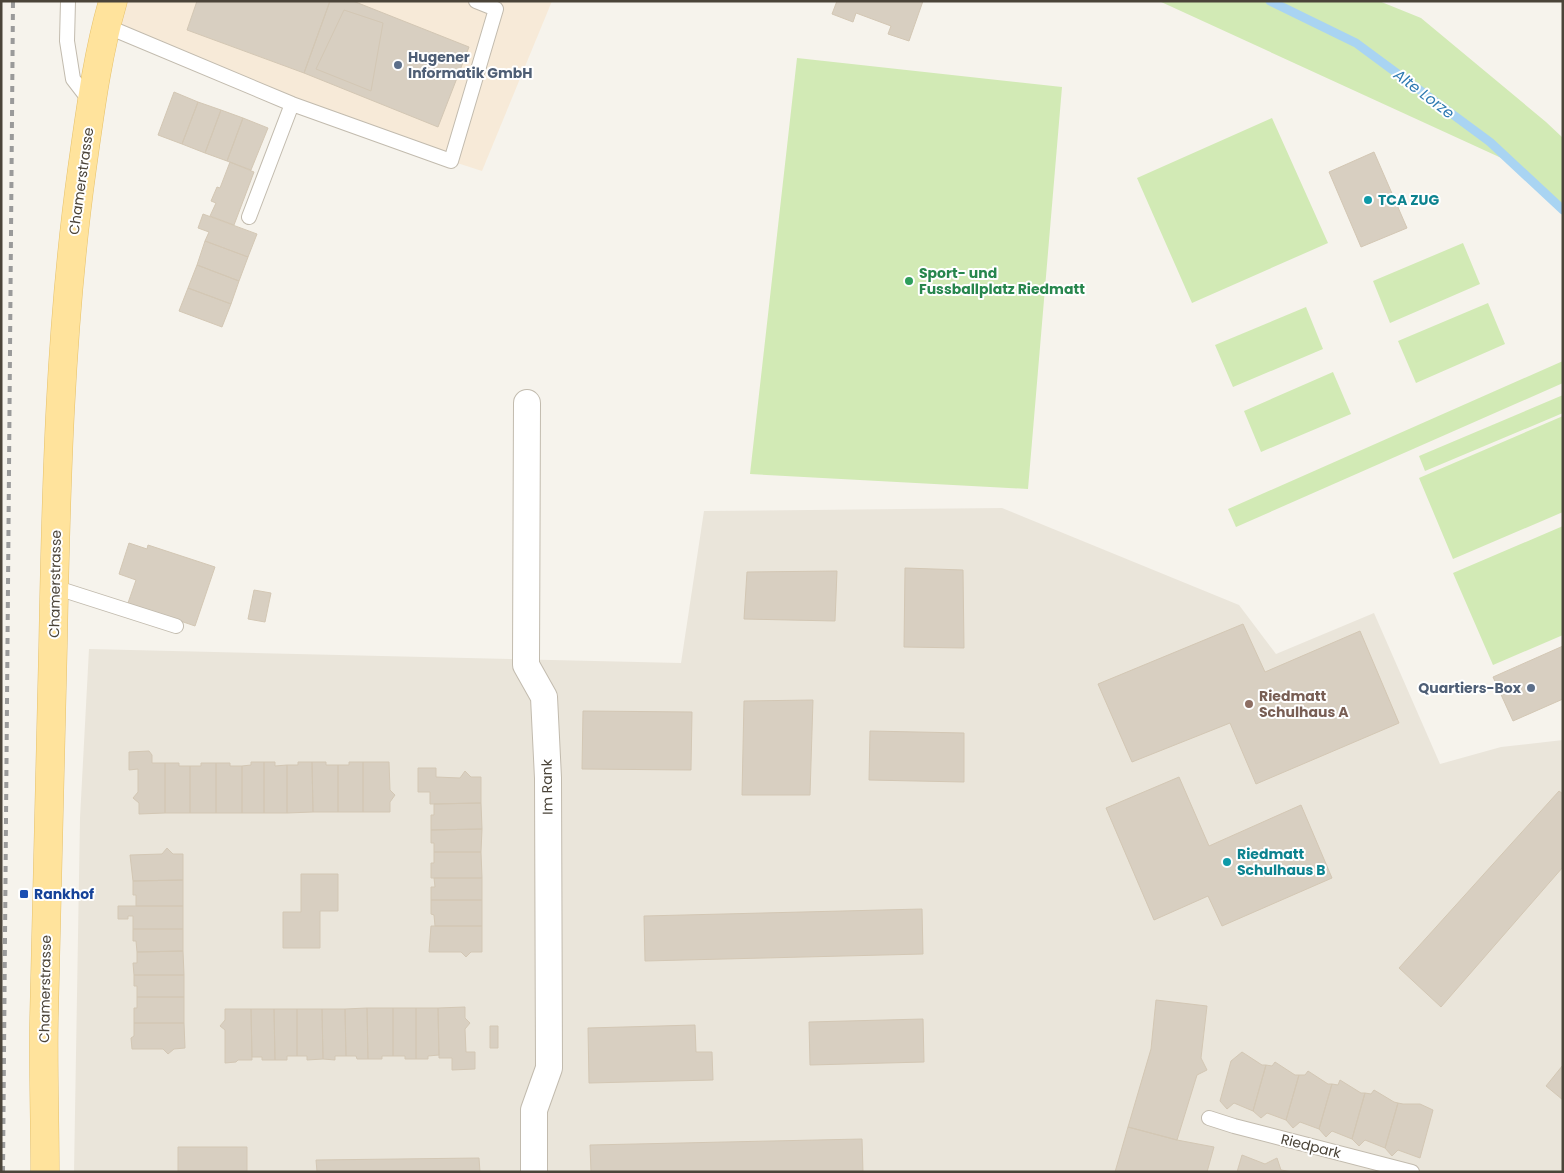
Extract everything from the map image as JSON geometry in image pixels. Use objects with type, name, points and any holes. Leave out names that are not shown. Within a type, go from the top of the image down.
[{"type":"main road","name":"Chamerstrasse","points":[[45,1172],[44,1012],[57,468],[72,243],[92,103],[110,14]]},
{"type":"street","name":"Im Rank","points":[[527,403],[526,665],[544,697],[548,778],[549,1068],[534,1110],[534,1172]]},
{"type":"lane","points":[[68,1],[67,40],[73,79],[92,103]]},
{"type":"lane","points":[[110,14],[292,104],[451,161],[498,5],[476,1]]},
{"type":"lane","points":[[249,216],[292,104]]},
{"type":"lane","points":[[54,587],[176,626]]},
{"type":"lane","name":"Riedpark","points":[[1209,1118],[1412,1172]]},
{"type":"shaded area","points":[[115,1],[552,1],[482,171],[451,161],[106,26]]},
{"type":"shaded area","points":[[1002,508],[1239,605],[1276,654],[1374,613],[1440,764],[1501,747],[1563,740],[1563,1172],[74,1172],[80,818],[89,649],[681,663],[704,511]]},
{"type":"green space","points":[[1159,1],[1379,1],[1421,18],[1563,138],[1563,207],[1521,167]]},
{"type":"green space","name":"Sport- und Fussballplatz Riedmatt","points":[[797,58],[1062,87],[1028,489],[750,474]]},
{"type":"green space","points":[[1272,118],[1328,243],[1192,303],[1137,178]]},
{"type":"green space","points":[[1463,243],[1480,284],[1390,323],[1373,281]]},
{"type":"green space","points":[[1488,303],[1505,344],[1416,383],[1398,341]]},
{"type":"green space","points":[[1306,307],[1323,349],[1233,387],[1215,345]]},
{"type":"green space","points":[[1563,361],[1563,383],[1236,527],[1228,509]]},
{"type":"green space","points":[[1333,372],[1351,414],[1261,452],[1244,411]]},
{"type":"green space","points":[[1563,395],[1563,413],[1425,471],[1419,456]]},
{"type":"green space","points":[[1563,416],[1563,512],[1453,559],[1419,478]]},
{"type":"green space","points":[[1563,526],[1563,635],[1493,665],[1453,573]]},
{"type":"building","points":[[197,1],[330,1],[304,73],[187,30]]},
{"type":"building","points":[[330,1],[353,1],[469,47],[438,127],[304,73]]},
{"type":"building","points":[[837,1],[923,1],[909,41],[888,34],[891,26],[856,13],[853,22],[832,14]]},
{"type":"building","points":[[344,10],[383,23],[371,91],[316,69]]},
{"type":"building","points":[[174,92],[198,102],[182,144],[158,135]]},
{"type":"building","points":[[198,102],[221,110],[205,153],[182,144]]},
{"type":"building","points":[[221,110],[243,118],[227,161],[205,153]]},
{"type":"building","points":[[243,118],[268,128],[251,170],[227,161]]},
{"type":"building","name":"TCA ZUG","points":[[1374,152],[1407,228],[1361,247],[1329,172]]},
{"type":"building","points":[[230,162],[254,172],[234,225],[210,216],[216,203],[211,201],[217,187],[220,188]]},
{"type":"building","points":[[203,214],[257,234],[248,257],[205,241],[209,232],[198,228]]},
{"type":"building","points":[[205,241],[248,257],[239,281],[197,265]]},
{"type":"building","points":[[197,265],[239,281],[231,304],[188,288]]},
{"type":"building","points":[[188,288],[231,304],[222,327],[179,311]]},
{"type":"building","points":[[129,543],[147,549],[148,545],[215,567],[195,626],[128,603],[136,580],[119,574]]},
{"type":"building","points":[[905,568],[963,570],[964,648],[904,647]]},
{"type":"building","points":[[837,571],[835,621],[744,619],[747,572]]},
{"type":"building","points":[[254,590],[271,593],[265,622],[248,619]]},
{"type":"building","name":"Riedmatt Schulhaus A","points":[[1243,624],[1265,672],[1360,631],[1399,723],[1256,784],[1230,723],[1132,762],[1098,684]]},
{"type":"building","name":"Quartiers-Box","points":[[1563,646],[1563,699],[1513,721],[1493,677]]},
{"type":"building","points":[[813,700],[810,795],[742,795],[744,701]]},
{"type":"building","points":[[583,711],[692,712],[691,770],[582,769]]},
{"type":"building","points":[[870,731],[964,733],[964,782],[869,780]]},
{"type":"building","points":[[149,751],[152,755],[152,763],[165,763],[165,813],[139,814],[139,803],[133,798],[138,792],[138,769],[129,770],[129,752]]},
{"type":"building","points":[[251,762],[264,762],[264,813],[242,813],[242,766],[251,765]]},
{"type":"building","points":[[264,762],[275,762],[275,766],[287,765],[287,813],[264,813]]},
{"type":"building","points":[[298,762],[312,762],[313,812],[287,813],[287,765],[298,765]]},
{"type":"building","points":[[312,762],[326,762],[326,765],[338,765],[338,812],[313,812]]},
{"type":"building","points":[[349,762],[363,762],[363,812],[338,812],[338,765],[349,765]]},
{"type":"building","points":[[363,762],[389,762],[390,790],[395,795],[390,802],[390,812],[363,812]]},
{"type":"building","points":[[165,763],[179,763],[179,766],[190,766],[190,813],[165,813]]},
{"type":"building","points":[[201,763],[216,763],[216,813],[190,813],[190,766],[201,766]]},
{"type":"building","points":[[216,763],[230,763],[230,766],[242,766],[242,813],[216,813]]},
{"type":"building","points":[[418,768],[436,768],[436,777],[460,778],[465,771],[471,777],[481,777],[481,803],[430,804],[430,792],[418,792]]},
{"type":"building","name":"Riedmatt Schulhaus B","points":[[1179,777],[1209,846],[1301,805],[1332,878],[1222,926],[1208,896],[1154,920],[1106,808]]},
{"type":"building","points":[[1559,791],[1563,794],[1563,867],[1441,1007],[1399,968]]},
{"type":"building","points":[[481,803],[482,829],[431,830],[431,815],[434,815],[434,804]]},
{"type":"building","points":[[482,829],[481,852],[434,852],[434,843],[431,843],[431,830]]},
{"type":"building","points":[[167,848],[173,854],[183,854],[183,880],[133,881],[130,855],[162,854]]},
{"type":"building","points":[[434,852],[481,852],[482,878],[431,878],[431,863],[434,863]]},
{"type":"building","points":[[301,874],[338,874],[338,911],[320,911],[320,948],[283,948],[283,912],[301,912]]},
{"type":"building","points":[[434,878],[482,878],[482,900],[431,900],[431,887],[435,887]]},
{"type":"building","points":[[183,880],[183,906],[136,906],[136,895],[133,895],[133,881]]},
{"type":"building","points":[[431,900],[482,900],[482,926],[435,926],[434,915],[431,914]]},
{"type":"building","points":[[118,906],[183,906],[183,929],[133,929],[133,916],[128,916],[128,919],[118,919]]},
{"type":"building","points":[[922,909],[923,954],[645,961],[644,916]]},
{"type":"building","points":[[431,926],[482,926],[482,952],[471,952],[466,957],[461,952],[429,952]]},
{"type":"building","points":[[133,929],[183,929],[183,951],[137,952],[136,941],[133,941]]},
{"type":"building","points":[[183,951],[184,975],[134,975],[133,963],[137,963],[137,952]]},
{"type":"building","points":[[134,975],[184,975],[184,997],[137,997]]},
{"type":"building","points":[[137,997],[184,997],[184,1023],[134,1023],[134,1008],[137,1008]]},
{"type":"building","points":[[1156,1000],[1207,1006],[1201,1058],[1207,1070],[1197,1075],[1177,1140],[1128,1127],[1151,1049]]},
{"type":"building","points":[[465,1007],[465,1018],[470,1023],[465,1029],[466,1052],[475,1052],[475,1069],[452,1070],[452,1058],[439,1058],[438,1008]]},
{"type":"building","points":[[367,1008],[368,1059],[346,1056],[345,1009]]},
{"type":"building","points":[[367,1008],[393,1008],[393,1056],[382,1056],[382,1059],[368,1059]]},
{"type":"building","points":[[393,1008],[416,1008],[416,1059],[405,1059],[405,1056],[393,1056]]},
{"type":"building","points":[[416,1008],[438,1008],[439,1055],[428,1056],[428,1059],[416,1059]]},
{"type":"building","points":[[225,1009],[251,1009],[252,1060],[238,1060],[225,1063],[225,1030],[220,1026],[225,1020]]},
{"type":"building","points":[[251,1009],[274,1009],[275,1060],[262,1060],[262,1057],[252,1057]]},
{"type":"building","points":[[274,1009],[297,1009],[297,1056],[287,1056],[287,1060],[275,1060]]},
{"type":"building","points":[[297,1009],[322,1009],[323,1059],[307,1060],[307,1056],[297,1056]]},
{"type":"building","points":[[322,1009],[345,1009],[346,1056],[335,1056],[335,1060],[323,1059]]},
{"type":"building","points":[[923,1019],[924,1062],[810,1065],[809,1022]]},
{"type":"building","points":[[134,1023],[184,1023],[185,1048],[174,1049],[168,1054],[163,1049],[132,1049],[131,1038],[134,1036]]},
{"type":"building","points":[[695,1025],[696,1052],[712,1052],[713,1080],[589,1083],[588,1028]]},
{"type":"building","points":[[490,1026],[498,1026],[498,1048],[490,1048]]},
{"type":"building","points":[[1242,1052],[1262,1065],[1266,1065],[1253,1111],[1234,1103],[1227,1109],[1220,1101],[1231,1061]]},
{"type":"building","points":[[1275,1062],[1295,1075],[1299,1075],[1286,1120],[1267,1113],[1261,1118],[1253,1111],[1266,1065],[1272,1066]]},
{"type":"building","points":[[1563,1065],[1563,1100],[1546,1086]]},
{"type":"building","points":[[1308,1071],[1328,1084],[1332,1084],[1319,1129],[1300,1122],[1293,1128],[1286,1120],[1299,1075],[1305,1075]]},
{"type":"building","points":[[1340,1080],[1361,1093],[1365,1093],[1352,1139],[1332,1131],[1326,1137],[1319,1129],[1332,1084],[1338,1085]]},
{"type":"building","points":[[1374,1090],[1398,1103],[1385,1148],[1365,1140],[1359,1146],[1352,1139],[1365,1093],[1371,1094]]},
{"type":"building","points":[[1398,1103],[1420,1104],[1433,1110],[1420,1158],[1398,1150],[1392,1156],[1385,1148]]},
{"type":"building","points":[[1128,1127],[1177,1140],[1214,1147],[1207,1172],[1115,1172]]},
{"type":"building","points":[[862,1139],[863,1172],[591,1172],[590,1145]]},
{"type":"building","points":[[178,1147],[247,1147],[247,1172],[178,1172]]},
{"type":"building","points":[[1242,1155],[1265,1164],[1277,1158],[1281,1170],[1293,1172],[1237,1172]]},
{"type":"building","points":[[479,1158],[480,1172],[317,1172],[316,1160]]},
{"type":"waterway","name":"Alte Lorze","points":[[1270,1],[1356,43],[1490,142],[1563,210]]},
{"type":"railway","points":[[3,1172],[13,1]]},
{"type":"place","name":"Hugener Informatik GmbH","points":[[398,65]]},
{"type":"place","name":"TCA ZUG","points":[[1368,200]]},
{"type":"place","name":"Sport- und Fussballplatz Riedmatt","points":[[909,281]]},
{"type":"place","name":"Quartiers-Box","points":[[1531,688]]},
{"type":"place","name":"Riedmatt Schulhaus A","points":[[1249,704]]},
{"type":"place","name":"Riedmatt Schulhaus B","points":[[1227,862]]},
{"type":"place","name":"Rankhof","points":[[24,894]]}]
